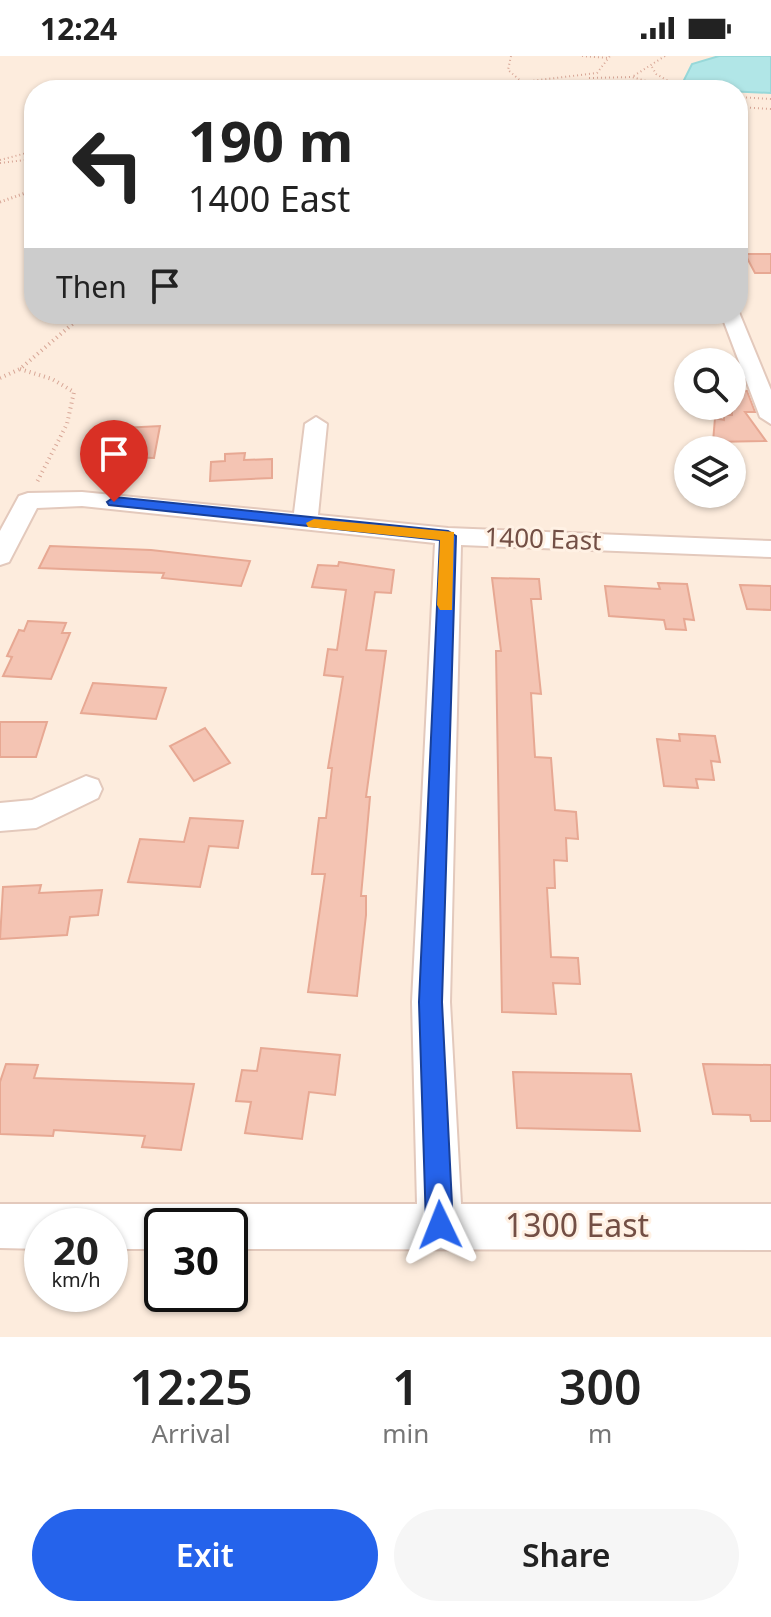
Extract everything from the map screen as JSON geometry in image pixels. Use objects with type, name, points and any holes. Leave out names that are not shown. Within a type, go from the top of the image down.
[{"type":"street","points":[[735,324],[771,417]]},
{"type":"street","points":[[305,523],[316,424]]},
{"type":"street","name":"1400 East","points":[[28,501],[82,499],[448,536],[771,549]]},
{"type":"street","points":[[0,556],[28,501]]},
{"type":"street","points":[[440,1225],[431,1002],[448,536]]},
{"type":"street","points":[[0,817],[36,814],[86,789]]},
{"type":"street","name":"1300 East","points":[[0,1226],[771,1227]]},
{"type":"path","points":[[511,56],[508,70],[520,80]]},
{"type":"path","points":[[582,56],[609,57]]},
{"type":"path","points":[[632,77],[665,56]]},
{"type":"path","points":[[568,78],[597,73],[609,57]]},
{"type":"path","points":[[652,67],[656,74],[666,80]]},
{"type":"path","points":[[545,80],[632,77],[643,80]]},
{"type":"path","points":[[748,98],[771,99]]},
{"type":"path","points":[[748,108],[771,109]]},
{"type":"path","points":[[0,162],[24,154]]},
{"type":"path","points":[[0,162],[24,160]]},
{"type":"path","points":[[0,200],[24,194]]},
{"type":"path","points":[[0,378],[20,369],[72,324]]},
{"type":"path","points":[[20,369],[52,379],[74,392],[76,407],[48,453],[28,501]]},
{"type":"water","points":[[719,56],[771,56],[771,93],[748,92],[748,80],[684,80],[692,64]]},
{"type":"building","points":[[748,254],[771,254],[771,273],[755,273]]},
{"type":"building","points":[[746,391],[747,391],[755,412],[746,412]]},
{"type":"building","points":[[746,413],[766,441],[746,441],[746,436],[714,436],[715,420],[746,420]]},
{"type":"building","points":[[160,426],[154,458],[95,456],[100,436],[120,436],[122,428]]},
{"type":"building","points":[[245,453],[244,460],[272,459],[272,478],[210,481],[211,462],[225,461],[225,454]]},
{"type":"building","points":[[50,546],[151,550],[250,561],[241,586],[162,578],[164,573],[39,568]]},
{"type":"building","points":[[339,562],[394,570],[391,593],[375,592],[366,650],[386,651],[366,797],[370,797],[361,896],[366,896],[366,915],[357,996],[308,992],[325,874],[312,874],[319,818],[326,818],[332,768],[328,768],[343,677],[324,675],[328,649],[337,650],[346,590],[312,587],[318,565],[338,566]]},
{"type":"building","points":[[492,578],[539,579],[541,599],[531,599],[541,694],[531,693],[535,757],[551,758],[555,810],[576,812],[578,839],[566,838],[567,861],[554,860],[555,888],[547,888],[551,957],[578,958],[580,984],[553,983],[556,1014],[502,1012],[496,651],[501,651]]},
{"type":"building","points":[[658,583],[687,584],[694,620],[684,619],[686,630],[666,629],[664,620],[609,616],[605,586],[660,589]]},
{"type":"building","points":[[740,585],[771,586],[771,610],[747,609]]},
{"type":"building","points":[[28,621],[66,623],[62,633],[70,633],[51,679],[3,676],[12,657],[7,656],[19,630],[24,631]]},
{"type":"building","points":[[93,683],[166,688],[156,719],[81,713]]},
{"type":"building","points":[[0,722],[47,722],[36,757],[0,757]]},
{"type":"building","points":[[205,728],[230,763],[194,781],[170,746]]},
{"type":"building","points":[[679,734],[715,736],[720,762],[711,761],[714,780],[696,779],[698,788],[664,786],[657,739],[680,741]]},
{"type":"building","points":[[190,818],[243,821],[238,848],[209,846],[200,887],[128,882],[140,839],[184,842]]},
{"type":"building","points":[[41,885],[39,893],[102,890],[98,915],[70,917],[67,935],[0,939],[3,887]]},
{"type":"building","points":[[261,1048],[340,1055],[335,1095],[309,1092],[302,1139],[245,1133],[251,1102],[236,1101],[242,1070],[257,1071]]},
{"type":"building","points":[[6,1064],[38,1065],[34,1078],[194,1084],[181,1150],[142,1147],[145,1136],[54,1130],[53,1136],[0,1134],[0,1082]]},
{"type":"building","points":[[703,1064],[771,1065],[771,1121],[751,1121],[750,1115],[713,1114]]},
{"type":"building","points":[[513,1072],[631,1074],[640,1131],[517,1128]]},
{"type":"slow traffic","points":[[314,523],[448,536],[446,605]]},
{"type":"route","points":[[114,502],[448,536],[431,1002],[440,1225]]}]
